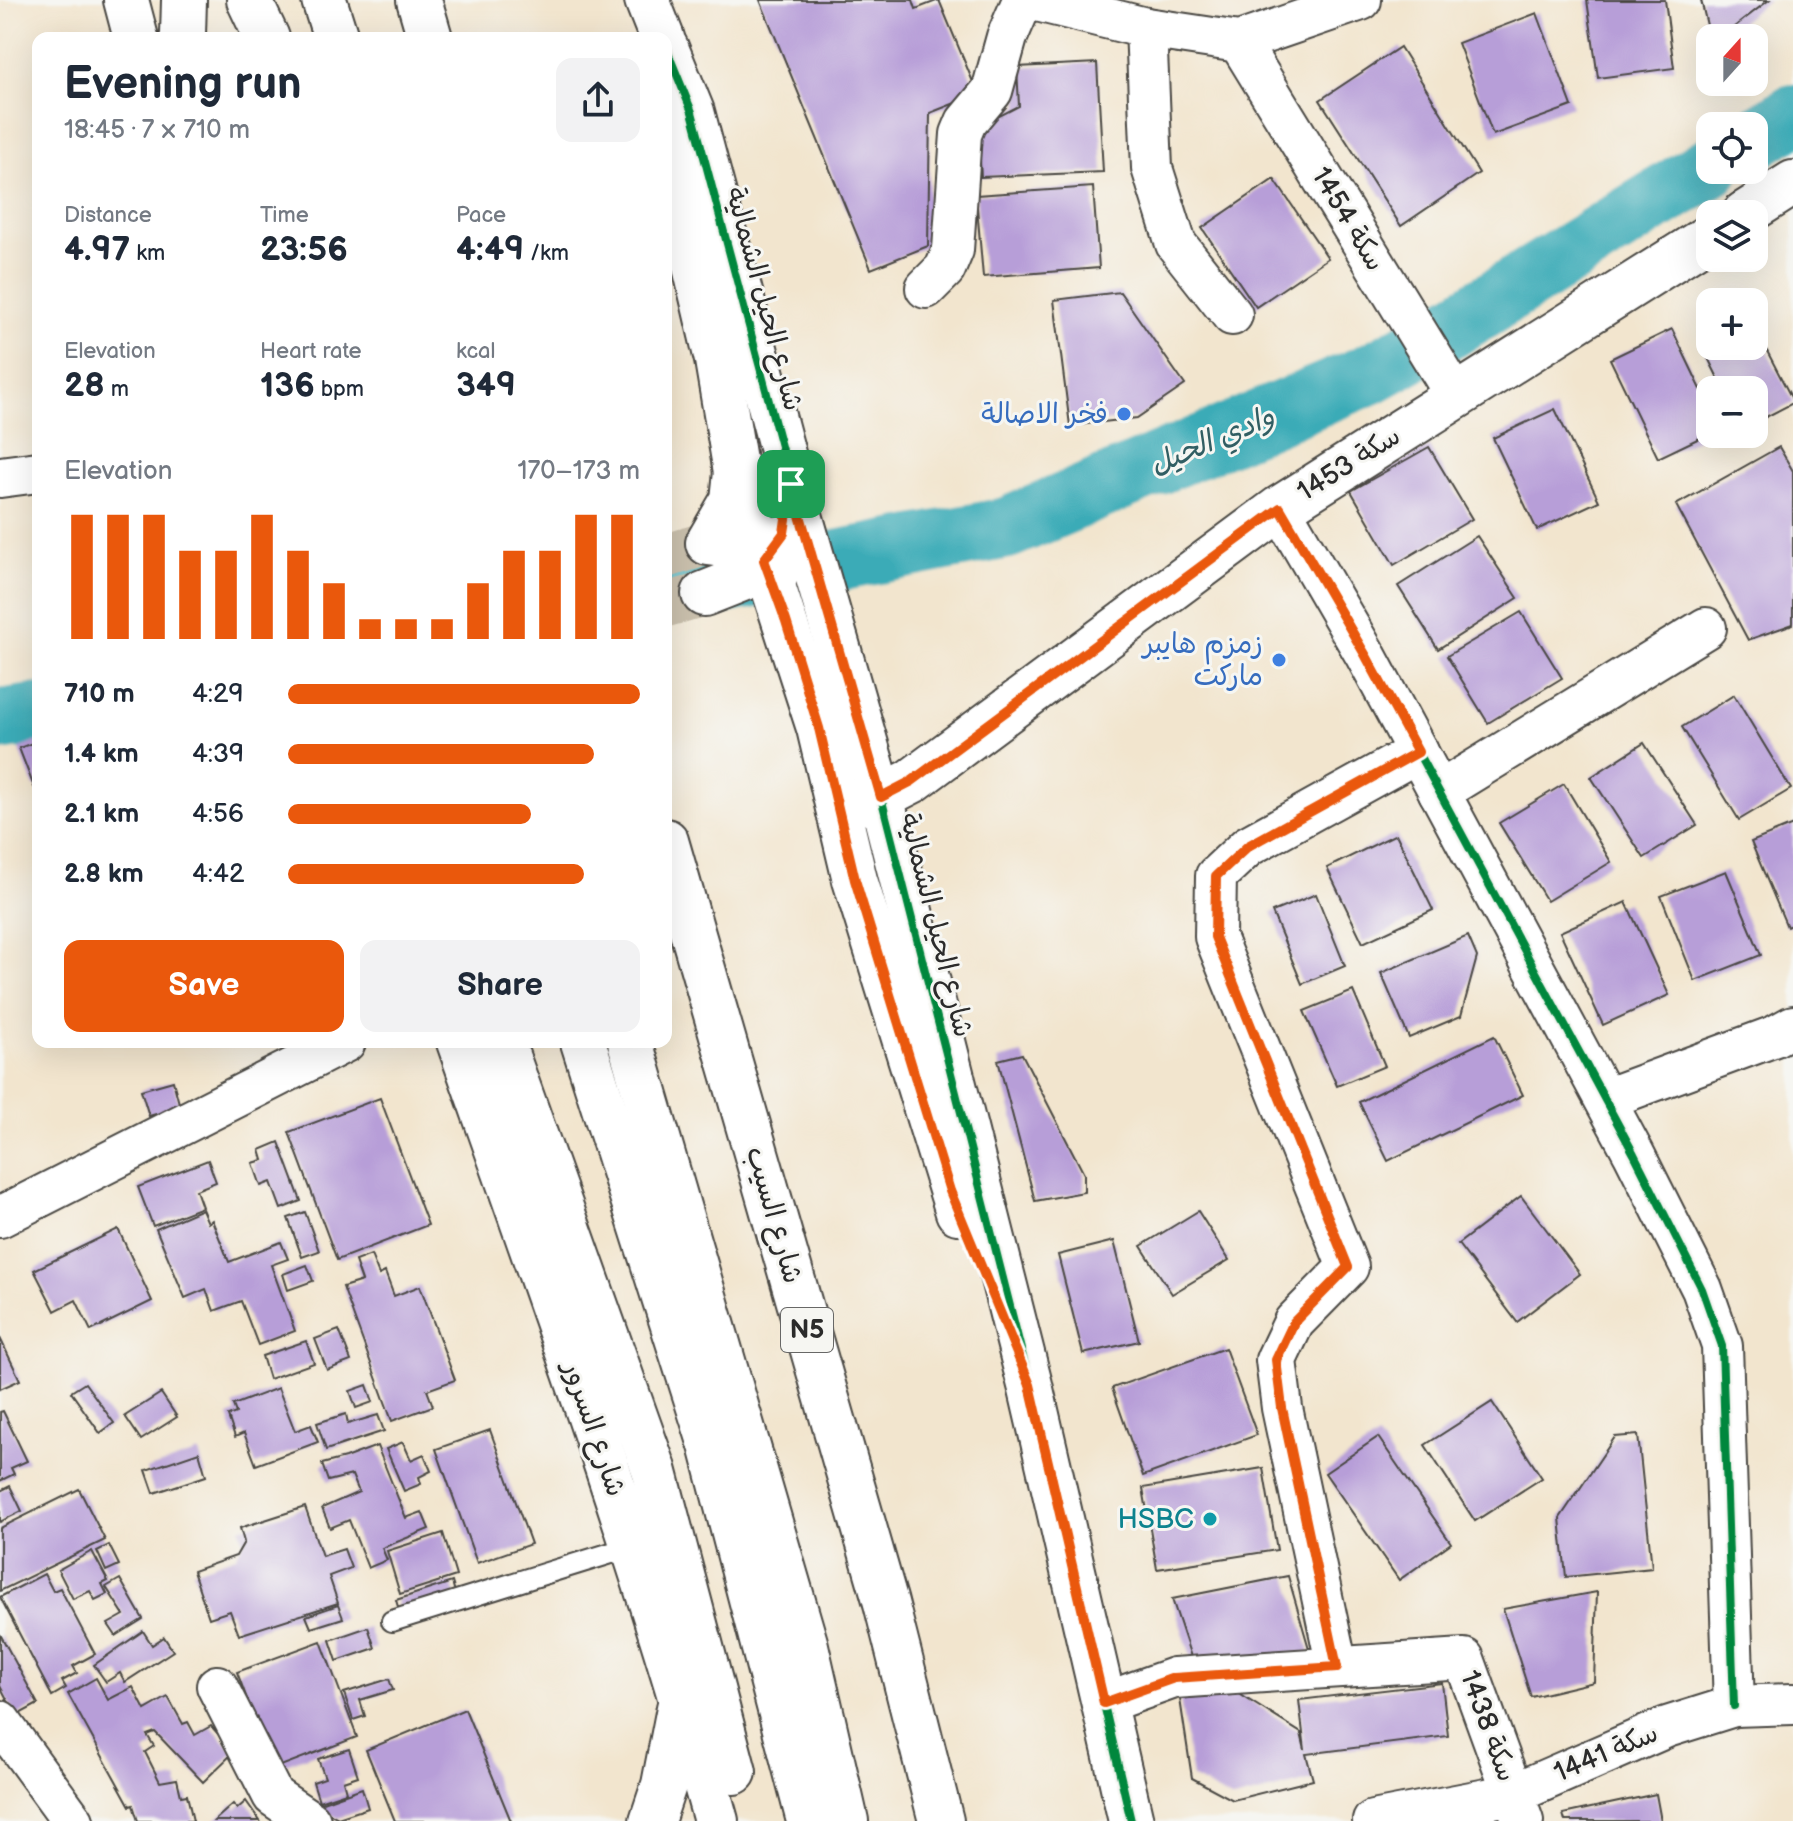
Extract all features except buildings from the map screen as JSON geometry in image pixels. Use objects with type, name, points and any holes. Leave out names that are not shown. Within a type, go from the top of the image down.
[{"type":"main road","points":[[126,0],[134,32]]},
{"type":"main road","points":[[249,0],[267,32]]},
{"type":"main road","points":[[261,0],[269,32]]},
{"type":"main road","points":[[324,0],[334,32]]},
{"type":"main road","points":[[419,0],[428,32]]},
{"type":"main road","points":[[635,0],[642,32]]},
{"type":"main road","points":[[647,0],[660,32]]},
{"type":"main road","name":"شارع الحيل الشمالية","points":[[672,63],[692,112],[791,484],[881,797],[1030,1385],[1131,1821]]},
{"type":"main road","points":[[672,169],[717,360],[736,472],[733,500],[708,543],[743,548],[764,560],[790,592],[824,657],[850,697]]},
{"type":"main road","points":[[1766,200],[1793,183]]},
{"type":"main road","name":"سكة 1453","points":[[838,809],[881,797],[912,781],[1280,508],[1696,245]]},
{"type":"main road","name":"شارع الحيل الشمالية","points":[[736,472],[819,728],[855,880],[950,1191],[1030,1385]]},
{"type":"main road","points":[[786,621],[737,596],[704,594],[752,575],[764,560],[784,533],[791,484]]},
{"type":"main road","name":"شارع السيب","points":[[672,862],[886,1603],[941,1821]]},
{"type":"main road","name":"شارع السرور","points":[[461,1048],[634,1546],[681,1694],[716,1821]]},
{"type":"main road","name":"شارع السرور","points":[[504,1048],[654,1469],[747,1821]]},
{"type":"main road","points":[[585,1048],[711,1445],[809,1821]]},
{"type":"main road","points":[[632,1048],[806,1646],[846,1821]]},
{"type":"main road","points":[[652,1821],[664,1785],[681,1694]]},
{"type":"street","points":[[926,288],[945,269],[953,250],[961,134],[966,122],[992,91],[1007,37],[1023,0]]},
{"type":"street","points":[[1033,0],[1146,28],[1239,42],[1361,0]]},
{"type":"street","points":[[1146,28],[1152,168],[1176,244],[1232,315]]},
{"type":"street","name":"سكة 1454","points":[[1239,42],[1456,396]]},
{"type":"street","points":[[0,477],[32,473]]},
{"type":"street","points":[[1280,508],[1418,752],[1605,1099],[1702,1289],[1722,1346],[1734,1706]]},
{"type":"street","points":[[1439,792],[1706,628]]},
{"type":"street","points":[[1337,1667],[1282,1408],[1276,1360],[1294,1322],[1348,1267],[1215,937],[1216,876],[1248,846],[1418,752]]},
{"type":"street","points":[[1605,1099],[1775,1036],[1793,1026]]},
{"type":"street","points":[[0,1217],[333,1048]]},
{"type":"street","name":"سكة 1438","points":[[1104,1703],[1174,1678],[1464,1659],[1518,1808]]},
{"type":"street","points":[[217,1686],[273,1796],[310,1821]]},
{"type":"street","name":"سكة 1441","points":[[1373,1821],[1518,1808],[1667,1727],[1734,1706],[1793,1704]]},
{"type":"street","points":[[0,1721],[73,1821]]},
{"type":"lane","points":[[392,1621],[634,1546]]},
{"type":"waterway","name":"وادي الحيل","points":[[1768,130],[1793,115]]},
{"type":"waterway","name":"وادي الحيل","points":[[672,593],[1007,528],[1370,374],[1424,344],[1696,176]]},
{"type":"waterway","name":"وادي الحيل","points":[[0,720],[32,715]]},
{"type":"tunnel","points":[[672,554],[708,543]]},
{"type":"tunnel","points":[[672,603],[704,594]]},
{"type":"cycle path","points":[[672,63],[692,112],[791,484],[881,797],[1030,1385],[1131,1821]]},
{"type":"cycle path","points":[[1280,508],[1366,656],[1634,1154],[1702,1289],[1722,1346],[1734,1706]]},
{"type":"place","name":"فخر الاصالة","points":[[1124,414]]},
{"type":"place","name":"زمزم هايبر ماركت","points":[[1279,660]]},
{"type":"place","name":"HSBC","points":[[1210,1519]]},
{"type":"route","points":[[791,484],[881,797],[912,781],[1280,508],[1418,752],[1248,846],[1216,876],[1215,937],[1348,1267],[1294,1322],[1276,1360],[1282,1408],[1337,1667],[1174,1678],[1104,1703],[1030,1385],[950,1191],[855,880],[819,728],[764,560],[784,533],[791,484]]}]
